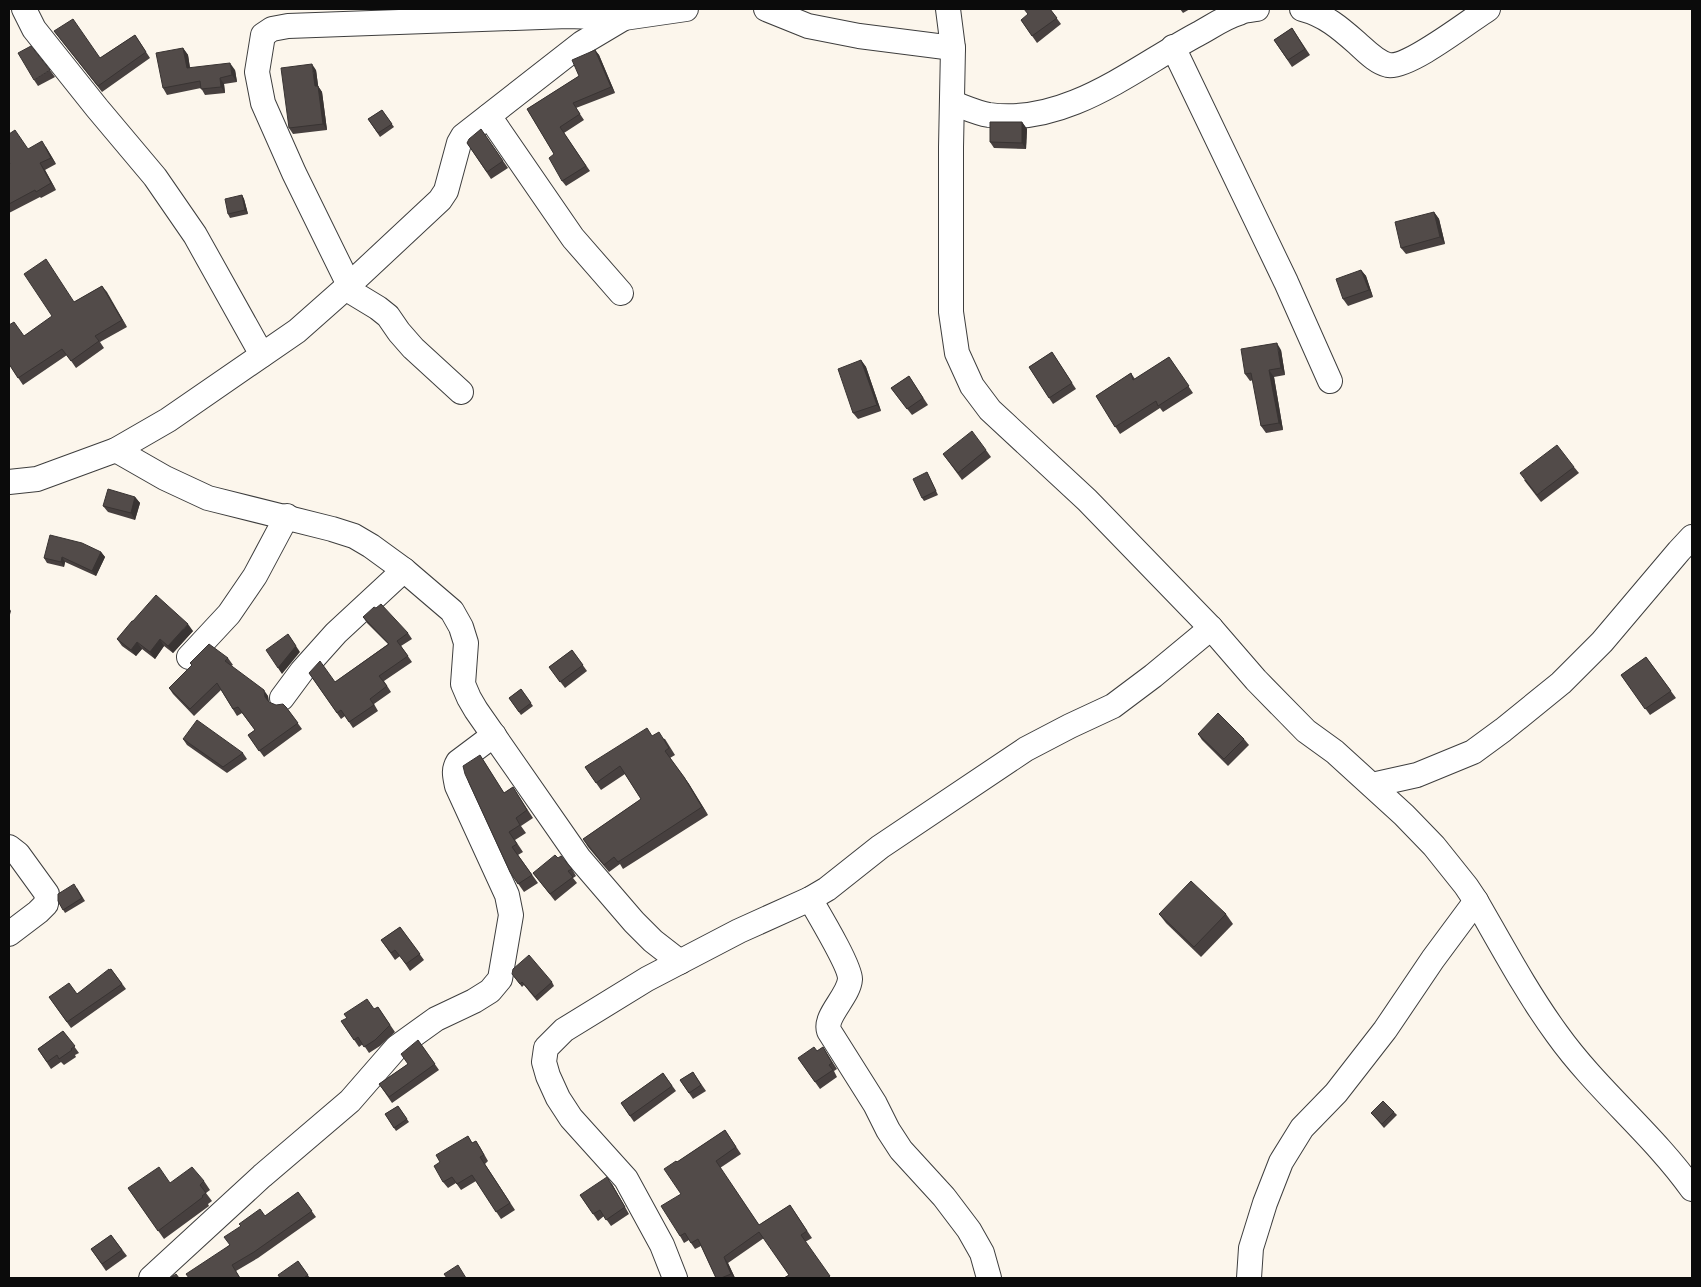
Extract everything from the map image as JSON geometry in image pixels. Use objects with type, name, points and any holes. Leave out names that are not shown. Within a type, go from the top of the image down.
[{"type":"street","points":[[24,9],[34,29],[155,177],[195,235],[262,355]]},
{"type":"street","points":[[461,392],[414,348],[399,332],[388,316],[347,287],[263,103],[257,72],[264,35],[272,29],[288,26],[568,16],[624,18],[686,9]]},
{"type":"street","points":[[766,9],[808,26],[859,36],[954,48]]},
{"type":"street","points":[[948,9],[954,48],[951,148],[951,312],[957,353],[972,386],[990,410],[1087,500],[1211,628],[1256,680],[1306,731],[1335,752],[1372,785],[1434,846],[1476,901],[1558,1035],[1691,1185]]},
{"type":"street","points":[[953,103],[988,115],[1024,116],[1053,109],[1089,96],[1111,85],[1173,47],[1239,12],[1257,9]]},
{"type":"street","points":[[1302,9],[1314,12],[1333,22],[1380,63],[1391,66],[1409,60],[1424,52],[1488,9]]},
{"type":"street","points":[[9,482],[37,479],[116,450],[168,420],[227,381],[296,331],[347,287],[440,200],[446,191],[459,143],[463,136],[582,43],[624,18]]},
{"type":"street","points":[[1173,47],[1286,282],[1330,382]]},
{"type":"street","points":[[489,116],[573,238],[621,293]]},
{"type":"street","points":[[116,450],[165,478],[208,498],[287,516],[354,536],[404,570],[452,612],[461,627],[466,643],[464,684],[469,698],[579,858],[634,922],[653,941],[680,962]]},
{"type":"street","points":[[189,657],[229,614],[255,576],[287,516]]},
{"type":"street","points":[[1372,785],[1417,775],[1472,752],[1503,730],[1561,683],[1602,642],[1692,537]]},
{"type":"street","points":[[282,698],[302,671],[336,633],[404,570]]},
{"type":"street","points":[[675,1278],[662,1244],[626,1179],[571,1118],[558,1098],[544,1062],[546,1048],[564,1030],[647,979],[827,889],[880,847],[1026,749],[1113,706],[1211,628]]},
{"type":"street","points":[[151,1278],[262,1176],[350,1101],[397,1047],[436,1019],[474,1001],[490,991],[500,979],[511,914],[507,895],[457,786],[454,774],[454,768],[458,762],[494,735]]},
{"type":"street","points":[[9,847],[18,854],[47,894],[46,904],[41,910],[9,934]]},
{"type":"street","points":[[810,899],[850,976],[849,984],[828,1021],[829,1031],[875,1104],[901,1150],[944,1197],[969,1230],[982,1253],[989,1278]]},
{"type":"street","points":[[1249,1278],[1251,1248],[1265,1203],[1281,1162],[1302,1128],[1336,1093],[1384,1030],[1476,901]]},
{"type":"building","points":[[1024,9],[1050,9],[1057,18],[1032,36],[1021,20],[1028,14]]},
{"type":"building","points":[[73,19],[100,58],[135,35],[146,52],[98,86],[54,31]]},
{"type":"building","points":[[1292,28],[1305,49],[1288,60],[1274,40]]},
{"type":"building","points":[[31,46],[50,70],[34,80],[18,53]]},
{"type":"building","points":[[183,48],[187,68],[230,63],[232,75],[220,78],[221,87],[201,89],[200,81],[163,88],[156,53]]},
{"type":"building","points":[[595,50],[611,87],[573,103],[580,114],[560,127],[586,166],[562,181],[549,158],[554,154],[527,109],[579,76],[572,60]]},
{"type":"building","points":[[312,64],[315,86],[318,86],[323,124],[289,128],[281,68]]},
{"type":"building","points":[[382,110],[392,124],[378,133],[368,119]]},
{"type":"building","points":[[990,122],[1022,122],[1022,143],[990,142]]},
{"type":"building","points":[[481,129],[503,161],[487,172],[467,143]]},
{"type":"building","points":[[15,130],[28,149],[42,141],[51,158],[40,163],[51,183],[9,204],[9,134]]},
{"type":"building","points":[[242,195],[245,210],[228,214],[225,199]]},
{"type":"building","points":[[1434,212],[1440,237],[1401,248],[1395,222]]},
{"type":"building","points":[[46,259],[74,302],[102,286],[122,320],[95,336],[99,341],[71,361],[62,349],[18,378],[9,364],[9,325],[14,322],[24,336],[52,316],[24,274]]},
{"type":"building","points":[[1361,270],[1369,290],[1343,299],[1336,279]]},
{"type":"building","points":[[1277,343],[1281,368],[1269,370],[1279,423],[1261,426],[1251,373],[1245,374],[1241,349]]},
{"type":"building","points":[[1052,352],[1072,383],[1049,398],[1029,367]]},
{"type":"building","points":[[1169,357],[1189,386],[1158,406],[1156,401],[1115,427],[1096,396],[1131,373],[1133,380]]},
{"type":"building","points":[[861,360],[877,405],[853,413],[838,369]]},
{"type":"building","points":[[909,376],[923,398],[907,409],[891,388]]},
{"type":"building","points":[[972,431],[986,450],[958,473],[943,454]]},
{"type":"building","points":[[1557,445],[1574,467],[1537,495],[1520,473]]},
{"type":"building","points":[[927,472],[936,491],[922,498],[913,479]]},
{"type":"building","points":[[108,489],[135,497],[131,513],[103,506]]},
{"type":"building","points":[[50,535],[82,543],[101,552],[92,571],[62,557],[61,562],[44,558]]},
{"type":"building","points":[[156,595],[188,624],[168,646],[160,639],[150,652],[137,642],[131,650],[117,639]]},
{"type":"building","points":[[381,604],[408,633],[397,641],[408,656],[379,676],[387,686],[370,699],[374,705],[349,722],[341,710],[337,713],[309,673],[320,661],[335,682],[389,644],[363,617],[374,607],[376,608]]},
{"type":"building","points":[[288,634],[296,646],[278,668],[266,650]]},
{"type":"building","points":[[209,644],[228,658],[225,661],[264,690],[265,697],[269,702],[276,705],[283,704],[298,723],[259,751],[248,735],[255,730],[238,707],[233,709],[217,683],[190,709],[169,688],[192,665],[190,663]]},
{"type":"building","points":[[572,650],[583,665],[560,682],[549,667]]},
{"type":"building","points":[[1646,657],[1671,691],[1645,709],[1621,675]]},
{"type":"building","points":[[521,689],[531,703],[519,712],[509,698]]},
{"type":"building","points":[[1218,713],[1244,739],[1224,759],[1198,734]]},
{"type":"building","points":[[197,720],[243,753],[223,767],[183,739]]},
{"type":"building","points":[[647,728],[652,736],[659,732],[669,748],[665,751],[684,777],[702,807],[618,862],[614,857],[604,865],[583,839],[641,799],[620,766],[596,783],[585,767]]},
{"type":"building","points":[[480,755],[504,793],[513,787],[527,810],[516,818],[520,825],[509,832],[517,844],[512,847],[532,875],[518,884],[510,872],[465,774],[463,766]]},
{"type":"building","points":[[555,855],[558,858],[561,856],[572,869],[568,871],[573,877],[550,894],[533,873]]},
{"type":"building","points":[[1191,881],[1226,914],[1194,947],[1159,914]]},
{"type":"building","points":[[74,884],[82,898],[63,910],[58,901],[58,894]]},
{"type":"building","points":[[400,927],[420,954],[406,964],[395,950],[391,953],[381,940]]},
{"type":"building","points":[[529,955],[552,982],[535,997],[512,974],[513,969]]},
{"type":"building","points":[[111,969],[122,984],[67,1022],[49,997],[69,983],[77,994]]},
{"type":"building","points":[[367,999],[374,1009],[378,1007],[390,1025],[375,1040],[364,1047],[358,1037],[354,1040],[341,1021],[347,1018],[344,1014]]},
{"type":"building","points":[[63,1031],[75,1046],[59,1059],[57,1055],[47,1062],[38,1049]]},
{"type":"building","points":[[418,1040],[435,1064],[389,1097],[379,1084],[408,1064],[401,1054]]},
{"type":"building","points":[[814,1047],[817,1051],[823,1047],[832,1063],[829,1065],[833,1070],[815,1082],[798,1058]]},
{"type":"building","points":[[693,1072],[701,1085],[689,1093],[680,1080]]},
{"type":"building","points":[[663,1073],[672,1086],[630,1116],[621,1103]]},
{"type":"building","points":[[1383,1101],[1394,1112],[1382,1124],[1371,1113]]},
{"type":"building","points":[[398,1106],[407,1119],[394,1128],[385,1114]]},
{"type":"building","points":[[725,1130],[736,1147],[716,1161],[759,1225],[790,1205],[807,1231],[801,1235],[830,1276],[827,1278],[784,1278],[789,1275],[759,1232],[724,1257],[731,1274],[716,1278],[698,1239],[691,1243],[685,1233],[680,1236],[661,1206],[681,1194],[664,1169]]},
{"type":"building","points":[[468,1136],[472,1143],[476,1141],[484,1155],[480,1157],[510,1203],[496,1212],[472,1175],[457,1184],[452,1177],[443,1182],[434,1166],[440,1162],[436,1155]]},
{"type":"building","points":[[159,1167],[170,1183],[192,1167],[204,1181],[200,1185],[206,1193],[158,1231],[128,1188]]},
{"type":"building","points":[[607,1177],[625,1207],[606,1220],[600,1210],[593,1214],[580,1195]]},
{"type":"building","points":[[298,1192],[312,1211],[254,1252],[232,1265],[240,1278],[189,1278],[186,1274],[230,1245],[224,1237],[241,1226],[239,1224],[260,1209],[265,1216]]},
{"type":"building","points":[[111,1235],[122,1250],[102,1264],[91,1249]]},
{"type":"building","points":[[298,1261],[308,1275],[304,1278],[280,1278],[278,1275]]},
{"type":"building","points":[[458,1265],[466,1278],[447,1278],[444,1274]]},
{"type":"building","points":[[176,1274],[179,1278],[170,1278]]}]
